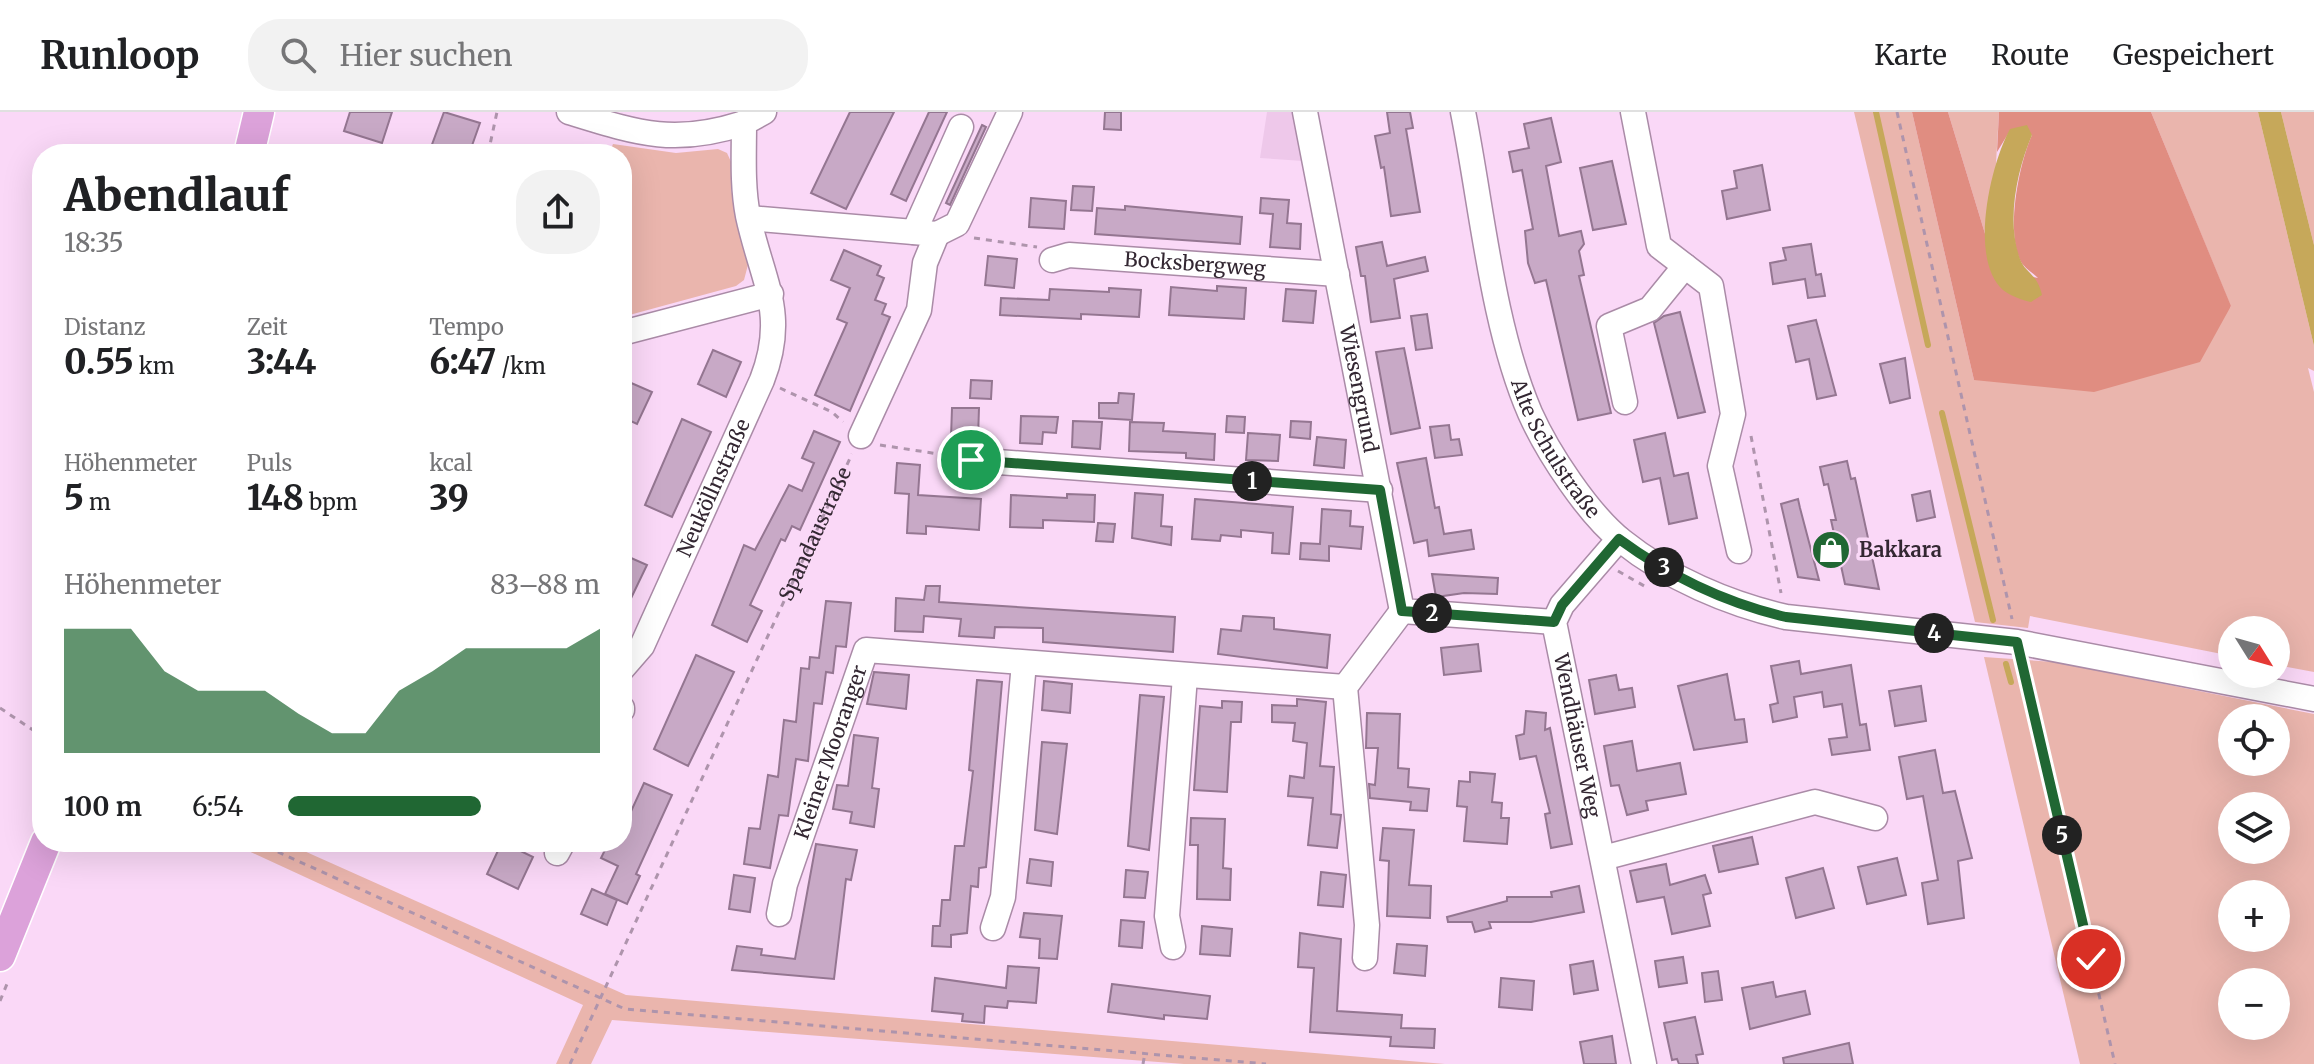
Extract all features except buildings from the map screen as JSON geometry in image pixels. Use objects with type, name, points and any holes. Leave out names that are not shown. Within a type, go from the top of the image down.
[{"type":"main road","points":[[251,144],[259,112]]},
{"type":"main road","points":[[0,956],[42,852]]},
{"type":"street","points":[[569,112],[655,137],[693,136],[754,117]]},
{"type":"street","points":[[749,218],[925,233],[957,224],[1010,112]]},
{"type":"street","name":"Wiesengrund","points":[[1305,112],[1402,611]]},
{"type":"street","name":"Alte Schulstraße","points":[[1463,112],[1505,331],[1530,413],[1557,460],[1619,539],[1716,595],[1749,608],[1786,617],[2017,642],[2314,699]]},
{"type":"street","points":[[1633,112],[1659,246],[1711,286],[1733,414],[1720,466],[1739,551]]},
{"type":"street","name":"Neuköllnstraße","points":[[632,658],[642,646],[766,369],[775,341],[771,294],[743,188],[754,117]]},
{"type":"street","points":[[861,436],[919,310],[925,233],[961,127]]},
{"type":"street","name":"Bocksbergweg","points":[[1052,260],[1069,255],[1337,274]]},
{"type":"street","points":[[1625,402],[1609,326],[1650,309],[1685,266]]},
{"type":"street","points":[[632,330],[771,294]]},
{"type":"street","points":[[955,466],[971,460],[1380,490]]},
{"type":"street","points":[[1365,958],[1367,925],[1345,687],[1402,611],[1554,622],[1562,605],[1619,539]]},
{"type":"street","name":"Wendhäuser Weg","points":[[1554,622],[1644,1064]]},
{"type":"street","name":"Kleiner Mooranger","points":[[779,914],[785,884],[866,650],[1345,687]]},
{"type":"street","points":[[993,928],[1003,897],[1024,663]]},
{"type":"street","points":[[1173,947],[1167,916],[1185,676]]},
{"type":"street","points":[[1603,858],[1815,802],[1875,818]]},
{"type":"path","points":[[490,144],[497,112]]},
{"type":"path","points":[[1897,112],[2115,1064]]},
{"type":"path","points":[[925,233],[1034,245],[1052,260]]},
{"type":"path","points":[[1733,414],[1748,423],[1786,617]]},
{"type":"path","name":"Spandaustraße","points":[[570,1064],[861,436]]},
{"type":"path","points":[[1602,559],[1646,587],[1652,577]]},
{"type":"path","points":[[0,708],[32,729]]},
{"type":"path","points":[[278,852],[599,1000],[625,1009],[686,1017],[1266,1064]]},
{"type":"path","points":[[1143,1064],[1145,1053]]},
{"type":"shaded area","points":[[1267,112],[1295,112],[1303,161],[1260,158]]},
{"type":"shaded area","points":[[1854,112],[1912,112],[1974,380],[2231,307],[2151,112],[2258,112],[2314,346],[2314,371],[2308,368],[2314,392],[2314,672],[2290,668],[2290,616],[2218,616],[2218,653],[2030,616],[2028,628],[1975,622]]},
{"type":"shaded area","points":[[1912,112],[1948,112],[1986,237],[1990,267],[2038,278],[2020,260],[2014,232],[2019,179],[2032,135],[2011,129],[1997,152],[1999,112],[2151,112],[2231,306],[2200,362],[2094,392],[1974,380]]},
{"type":"shaded area","points":[[1948,112],[1999,112],[1990,267],[1986,237]]},
{"type":"shaded area","points":[[2258,112],[2281,112],[2314,245],[2314,346]]},
{"type":"shaded area","points":[[2281,112],[2314,112],[2314,245]]},
{"type":"shaded area","points":[[2027,125],[2032,135],[2018,180],[2014,229],[2020,259],[2037,282],[2042,295],[2031,302],[2003,290],[1992,276],[1985,234],[1990,187],[2003,144],[2010,129]]},
{"type":"shaded area","points":[[632,147],[676,153],[718,149],[727,153],[732,164],[731,188],[737,223],[749,261],[744,280],[736,286],[632,314]]},
{"type":"shaded area","points":[[1984,657],[2054,662],[2264,704],[2218,704],[2218,776],[2290,776],[2290,709],[2314,714],[2314,1064],[2080,1064]]},
{"type":"shaded area","points":[[251,852],[306,852],[626,995],[1445,1064],[1184,1064],[612,1020],[591,1064],[556,1064],[583,1005]]},
{"type":"waterway","points":[[1876,112],[1928,345]]},
{"type":"waterway","points":[[1942,413],[1993,620]]},
{"type":"waterway","points":[[2006,664],[2011,682]]},
{"type":"place","name":"Bakkara","points":[[1831,550]]},
{"type":"route","points":[[971,460],[1380,490],[1402,611],[1554,622],[1562,605],[1619,539],[1716,595],[1749,608],[1786,617],[2017,642],[2091,959]]}]
